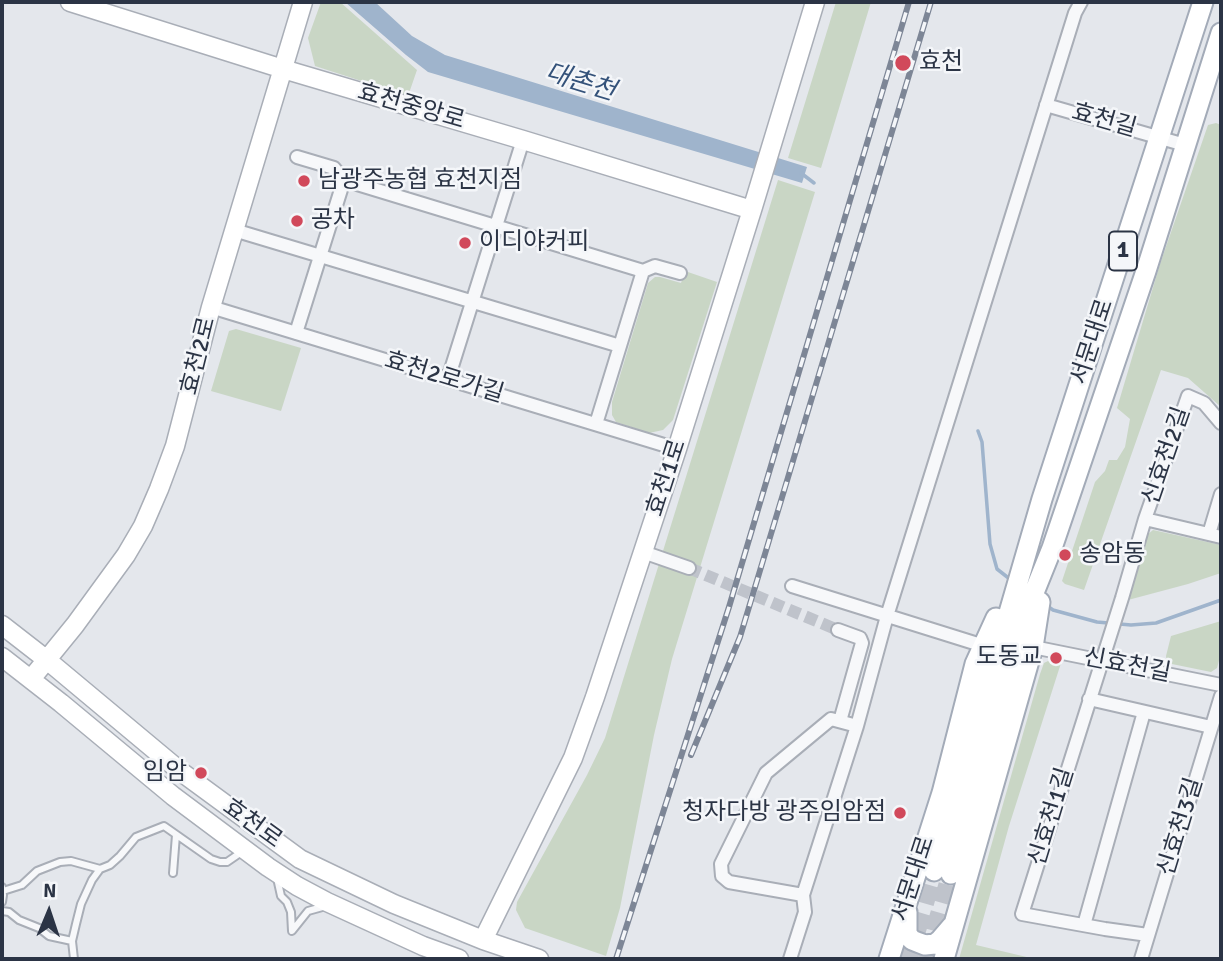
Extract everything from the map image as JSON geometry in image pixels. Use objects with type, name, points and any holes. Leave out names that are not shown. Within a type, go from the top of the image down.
[{"type":"main road","name":"서문대로","points":[[944,959],[1033,647],[1021,605],[1022,563],[1203,2]]},
{"type":"main road","name":"서문대로","points":[[943,873],[992,668],[1021,605],[1044,569],[1065,511],[1146,271],[1221,33]]},
{"type":"main road","name":"서문대로","points":[[889,959],[942,793],[975,664],[984,646],[1021,605]]},
{"type":"main road","points":[[907,900],[906,928],[912,940],[925,945],[935,944],[954,923]]},
{"type":"street","name":"효천중앙로","points":[[70,2],[752,210]]},
{"type":"street","name":"효천2로","points":[[31,680],[111,576],[143,526],[159,489],[176,446],[211,307],[303,2]]},
{"type":"street","name":"효천1로","points":[[483,940],[573,758],[595,697],[677,449],[815,2]]},
{"type":"street","name":"효천길","points":[[1081,2],[1075,13],[1046,105],[1185,145]]},
{"type":"street","points":[[790,959],[804,912],[803,895],[1046,105]]},
{"type":"street","points":[[448,379],[523,140]]},
{"type":"street","points":[[297,157],[334,168],[344,180],[643,271],[655,266],[680,273]]},
{"type":"street","points":[[296,333],[344,180]]},
{"type":"street","points":[[234,230],[620,346]]},
{"type":"street","points":[[596,424],[643,271]]},
{"type":"street","name":"효천2로가길","points":[[211,307],[677,449]]},
{"type":"street","name":"신효천2길","points":[[1102,661],[1145,519],[1188,396],[1204,403],[1221,423]]},
{"type":"street","name":"신효천2길","points":[[1145,519],[1215,536],[1221,494]]},
{"type":"street","points":[[643,552],[689,568]]},
{"type":"street","points":[[792,586],[984,646]]},
{"type":"street","name":"효천로","points":[[2,625],[180,771],[300,859],[394,904],[539,959]]},
{"type":"street","points":[[838,630],[860,638],[862,643],[840,722]]},
{"type":"street","name":"신효천길","points":[[1033,647],[1221,685]]},
{"type":"street","name":"효천로","points":[[2,657],[173,796],[297,886],[424,946],[459,959]]},
{"type":"street","name":"신효천1길","points":[[1102,661],[1022,914],[1148,935]]},
{"type":"street","name":"신효천3길","points":[[1141,959],[1221,696]]},
{"type":"street","points":[[1089,699],[1211,727]]},
{"type":"street","points":[[1084,925],[1144,712]]},
{"type":"street","points":[[803,895],[729,881],[722,876],[722,864],[766,773],[831,719],[857,726]]},
{"type":"lane","points":[[2,902],[2,889],[22,885],[37,871],[60,862],[71,861],[100,869],[110,866],[136,837],[164,826],[211,859],[220,862],[227,862],[245,849]]},
{"type":"lane","points":[[173,873],[176,835]]},
{"type":"lane","points":[[74,959],[72,941],[81,904],[100,869]]},
{"type":"lane","points":[[277,872],[279,891],[291,912],[292,931],[308,911],[320,906],[334,905]]},
{"type":"lane","points":[[2,911],[9,912],[49,936],[72,941]]},
{"type":"green space","points":[[321,2],[340,2],[417,70],[408,96],[315,66],[308,38]]},
{"type":"green space","points":[[836,2],[871,2],[821,168],[788,158]]},
{"type":"green space","points":[[1208,125],[1221,125],[1221,407],[1188,378],[1161,370],[1084,590],[1062,581],[1095,482],[1105,471],[1109,460],[1117,460],[1125,447],[1130,419],[1117,408],[1160,264]]},
{"type":"green space","points":[[778,180],[815,192],[672,659],[620,908],[606,956],[525,928],[516,910],[517,902],[605,738]]},
{"type":"green space","points":[[685,271],[717,282],[673,420],[663,430],[649,433],[616,422],[612,415],[612,402],[648,283],[655,277],[660,277],[681,283]]},
{"type":"green space","points":[[236,329],[301,348],[281,411],[211,391],[229,331]]},
{"type":"green space","points":[[1153,530],[1221,545],[1221,573],[1128,600],[1147,535]]},
{"type":"green space","points":[[1221,621],[1221,653],[1217,668],[1211,672],[1167,663],[1171,636]]},
{"type":"green space","points":[[1050,660],[1061,663],[1009,826],[976,945],[1035,959],[959,959],[1040,674],[1044,663]]},
{"type":"water","points":[[345,2],[375,2],[412,36],[445,55],[807,167],[802,183],[428,72]]},
{"type":"waterway","points":[[801,173],[814,183]]},
{"type":"waterway","points":[[978,431],[982,442],[990,544],[997,569],[1011,580]]},
{"type":"waterway","points":[[1046,605],[1053,610],[1097,622],[1131,625],[1156,623],[1221,600]]},
{"type":"tunnel","points":[[689,568],[838,630]]},
{"type":"tunnel","points":[[908,959],[934,871]]},
{"type":"tunnel","points":[[927,959],[951,874]]},
{"type":"railway","points":[[616,959],[729,607],[909,2]]},
{"type":"railway","points":[[691,755],[740,637],[931,2]]},
{"type":"place","name":"효천","points":[[903,63]]},
{"type":"place","name":"남광주농협 효천지점","points":[[304,181]]},
{"type":"place","name":"공차","points":[[297,221]]},
{"type":"place","name":"이디야커피","points":[[465,243]]},
{"type":"place","name":"송암동","points":[[1065,555]]},
{"type":"place","name":"도동교","points":[[1056,658]]},
{"type":"place","name":"임암","points":[[201,773]]},
{"type":"place","name":"청자다방 광주임암점","points":[[900,813]]},
{"type":"water label","name":"대촌천","points":[[580,83]]}]
